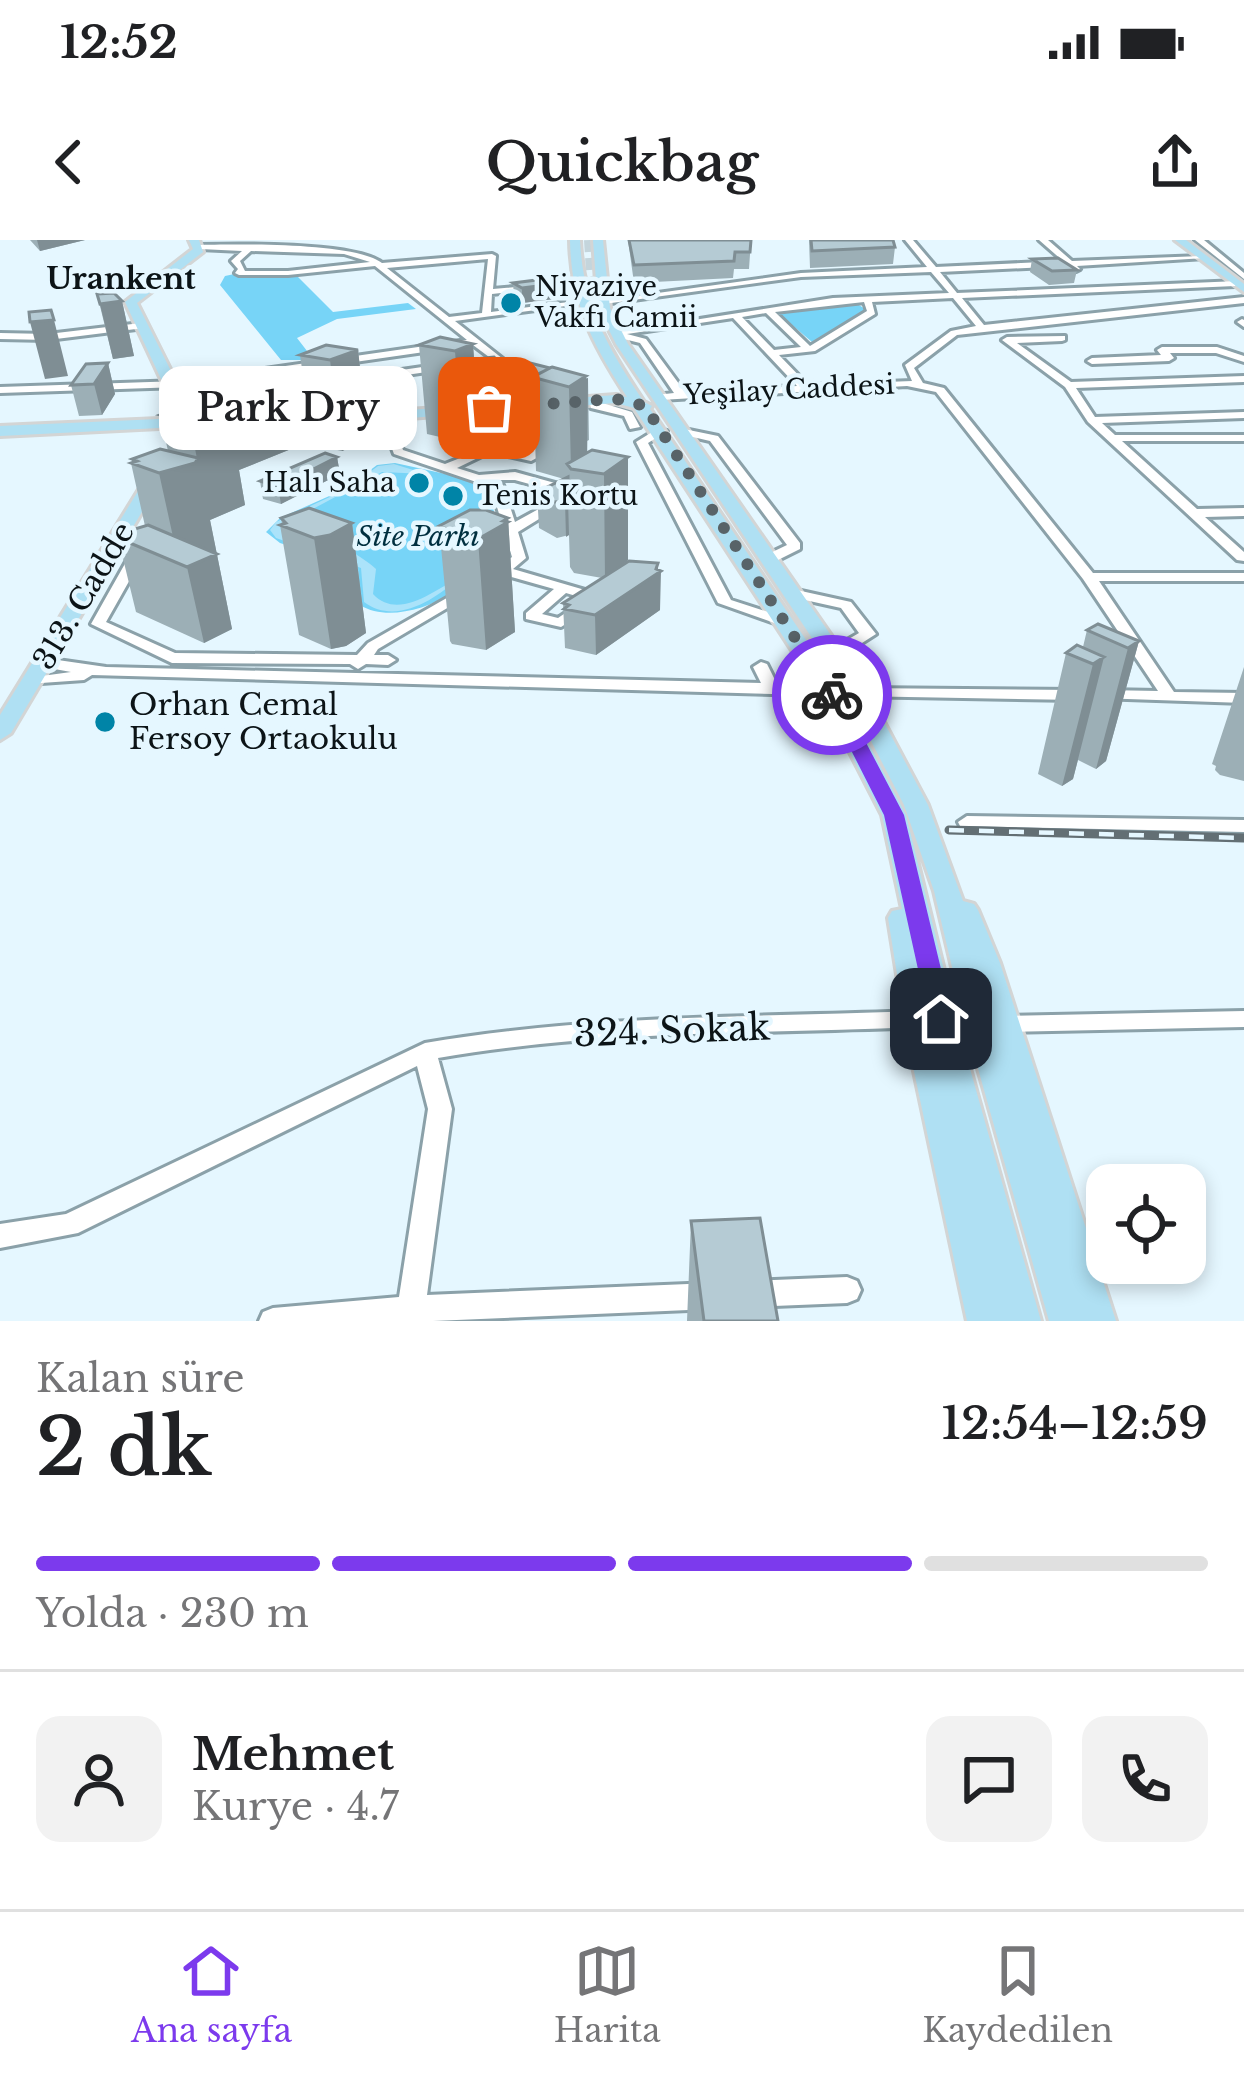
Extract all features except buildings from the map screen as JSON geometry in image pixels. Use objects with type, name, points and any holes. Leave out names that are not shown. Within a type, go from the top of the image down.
[{"type":"main road","points":[[575,240],[576,277],[617,334],[662,431],[830,690],[894,815],[970,922],[1097,1321]]},
{"type":"main road","points":[[598,240],[599,344],[646,398],[684,432],[859,693],[916,845],[1068,1321]]},
{"type":"main road","points":[[1180,240],[1242,285]]},
{"type":"main road","points":[[0,431],[183,421],[131,300],[195,247]]},
{"type":"main road","name":"Yeşilay Caddesi","points":[[235,427],[411,418],[541,398],[646,398]]},
{"type":"main road","name":"313. Cadde","points":[[0,733],[183,421]]},
{"type":"main road","points":[[916,845],[892,858],[920,1019],[986,1321]]},
{"type":"main road","points":[[916,845],[986,1196],[1022,1321]]},
{"type":"street","points":[[909,240],[982,328]]},
{"type":"street","points":[[1043,240],[1070,265],[1136,304],[1244,300]]},
{"type":"street","points":[[1199,240],[1242,285]]},
{"type":"street","points":[[195,247],[250,249],[280,252],[322,258],[282,264],[275,258],[280,252]]},
{"type":"street","points":[[250,249],[235,260],[242,269],[239,273],[490,255],[486,314]]},
{"type":"street","points":[[280,252],[349,253],[380,265],[522,381]]},
{"type":"street","points":[[445,320],[734,283],[1201,258]]},
{"type":"street","points":[[734,283],[748,292]]},
{"type":"street","points":[[489,292],[581,284]]},
{"type":"street","points":[[617,334],[770,307],[1242,285]]},
{"type":"street","points":[[1169,696],[1089,577],[940,390],[918,383],[909,368],[954,333],[1242,285]]},
{"type":"street","points":[[771,353],[809,350],[872,312],[867,300]]},
{"type":"street","points":[[770,307],[809,350]]},
{"type":"street","points":[[736,316],[805,388]]},
{"type":"street","points":[[464,322],[485,349],[520,367]]},
{"type":"street","points":[[1046,325],[1121,383]]},
{"type":"street","points":[[0,336],[49,337],[141,326]]},
{"type":"street","points":[[617,334],[643,341],[681,395]]},
{"type":"street","points":[[1062,338],[1007,340],[1069,385],[1092,420],[1242,556]]},
{"type":"street","points":[[476,362],[485,349]]},
{"type":"street","points":[[0,389],[183,421],[485,349]]},
{"type":"street","points":[[1092,361],[1169,358],[1162,350],[1206,350],[1244,359]]},
{"type":"street","points":[[404,357],[418,371]]},
{"type":"street","points":[[384,360],[397,374]]},
{"type":"street","points":[[252,395],[457,365]]},
{"type":"street","points":[[1069,385],[1244,379]]},
{"type":"street","name":"Yeşilay Caddesi","points":[[646,398],[918,383]]},
{"type":"street","points":[[296,388],[322,419]]},
{"type":"street","points":[[183,421],[208,401]]},
{"type":"street","points":[[593,401],[595,406],[625,412],[634,427]]},
{"type":"street","points":[[1092,420],[1244,415]]},
{"type":"street","points":[[397,440],[411,418]]},
{"type":"street","points":[[235,427],[388,419],[398,452],[497,485],[518,526]]},
{"type":"street","points":[[662,431],[642,442],[724,603],[785,622]]},
{"type":"street","points":[[684,432],[714,438],[795,546],[769,559]]},
{"type":"street","points":[[1115,438],[1244,438]]},
{"type":"street","points":[[446,468],[489,448]]},
{"type":"street","points":[[340,678],[394,634],[504,571],[519,558],[521,510],[560,489],[514,476],[476,478]]},
{"type":"street","points":[[1195,513],[1244,512]]},
{"type":"street","points":[[148,533],[98,624],[172,658],[388,660]]},
{"type":"street","points":[[504,571],[564,588]]},
{"type":"street","points":[[1089,577],[1244,577]]},
{"type":"street","points":[[792,593],[846,605],[868,634],[834,654]]},
{"type":"street","points":[[394,634],[386,650],[394,679]]},
{"type":"street","points":[[761,667],[772,689]]},
{"type":"street","points":[[38,672],[830,690]]},
{"type":"street","points":[[859,693],[1244,698]]},
{"type":"street","points":[[967,822],[1244,826]]},
{"type":"street","name":"324. Sokak","points":[[0,1236],[69,1225],[425,1052],[487,1039],[920,1019]]},
{"type":"street","points":[[1004,1024],[1244,1019]]},
{"type":"street","points":[[410,1315],[440,1108],[425,1052]]},
{"type":"street","points":[[273,1321],[847,1290]]},
{"type":"green space","points":[[295,274],[333,312],[408,303],[416,309],[337,319],[297,338],[314,360],[281,360],[220,285],[225,276]]},
{"type":"green space","points":[[856,303],[868,311],[812,342],[778,313]]},
{"type":"green space","name":"Site Parkı","points":[[395,463],[487,486],[507,559],[436,602],[396,613],[377,612],[360,605],[358,568],[280,543],[266,532],[280,518],[345,489],[377,465]]},
{"type":"shaded area","points":[[394,464],[426,474],[382,472],[296,518],[376,569],[373,594],[383,602],[405,604],[460,577],[428,601],[389,611],[364,602],[361,568],[276,538],[270,530],[276,522],[347,489],[378,466]]},
{"type":"tunnel","points":[[590,240],[592,273],[604,308]]},
{"type":"railway","points":[[949,830],[1244,838]]},
{"type":"way so far","points":[[489,408],[616,399],[645,406],[832,695]]},
{"type":"place","name":"Niyaziye Vakfı Camii","points":[[511,303]]},
{"type":"place","name":"Park Dry","points":[[489,408]]},
{"type":"place","name":"Halı Saha","points":[[419,483]]},
{"type":"place","name":"Tenis Kortu","points":[[453,496]]},
{"type":"place","name":"Orhan Cemal Fersoy Ortaokulu","points":[[105,722]]},
{"type":"district","name":"Urankent","points":[[121,279]]},
{"type":"route","points":[[832,695],[894,815],[941,1019]]}]
